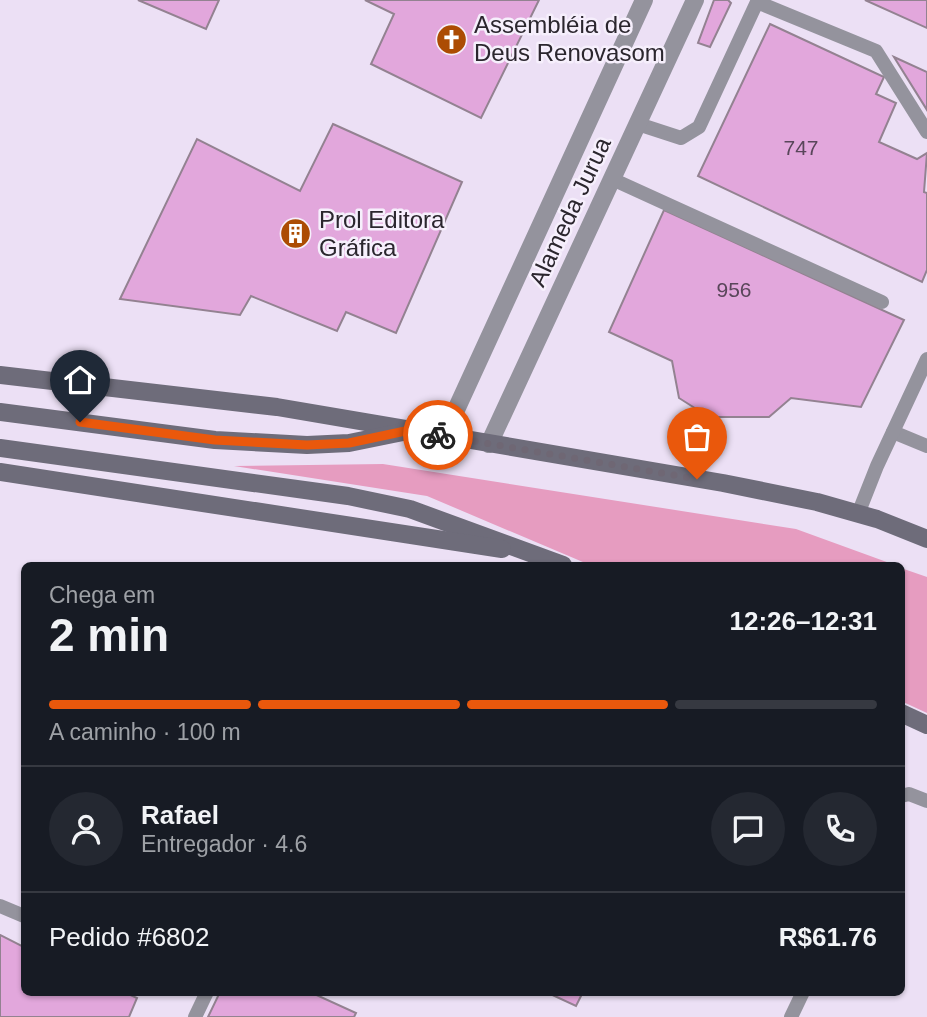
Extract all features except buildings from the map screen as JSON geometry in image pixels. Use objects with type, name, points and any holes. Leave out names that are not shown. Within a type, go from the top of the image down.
[{"type":"main road","points":[[0,375],[277,407],[723,483],[817,502],[927,539]]},
{"type":"main road","points":[[0,412],[215,440],[307,445],[349,443],[410,430]]},
{"type":"main road","points":[[0,448],[218,476],[410,509],[555,562]]},
{"type":"main road","points":[[0,472],[535,554]]},
{"type":"main road","points":[[905,715],[927,725]]},
{"type":"street","name":"Alameda Jurua","points":[[444,436],[644,0]]},
{"type":"street","name":"Alameda Jurua","points":[[489,444],[695,0]]},
{"type":"lane","points":[[638,124],[681,138],[699,127],[754,1],[876,51],[927,132]]},
{"type":"lane","points":[[612,179],[882,302]]},
{"type":"lane","points":[[858,514],[927,359]]},
{"type":"lane","points":[[893,432],[927,446]]},
{"type":"lane","points":[[905,795],[927,801]]},
{"type":"lane","points":[[0,906],[21,915]]},
{"type":"lane","points":[[195,1017],[205,996]]},
{"type":"lane","points":[[791,1017],[801,996]]},
{"type":"shaded area","points":[[383,464],[796,529],[887,562],[583,562],[427,496],[234,466]]},
{"type":"shaded area","points":[[905,569],[927,577],[927,713],[905,703]]},
{"type":"way so far","points":[[438,435],[697,479]]},
{"type":"place","name":"Assembléia de Deus Renovasom","points":[[451,39]]},
{"type":"place","name":"Prol Editora Gráfica","points":[[296,234]]},
{"type":"route","points":[[80,422],[215,440],[307,445],[349,443],[410,430],[438,435]]}]
